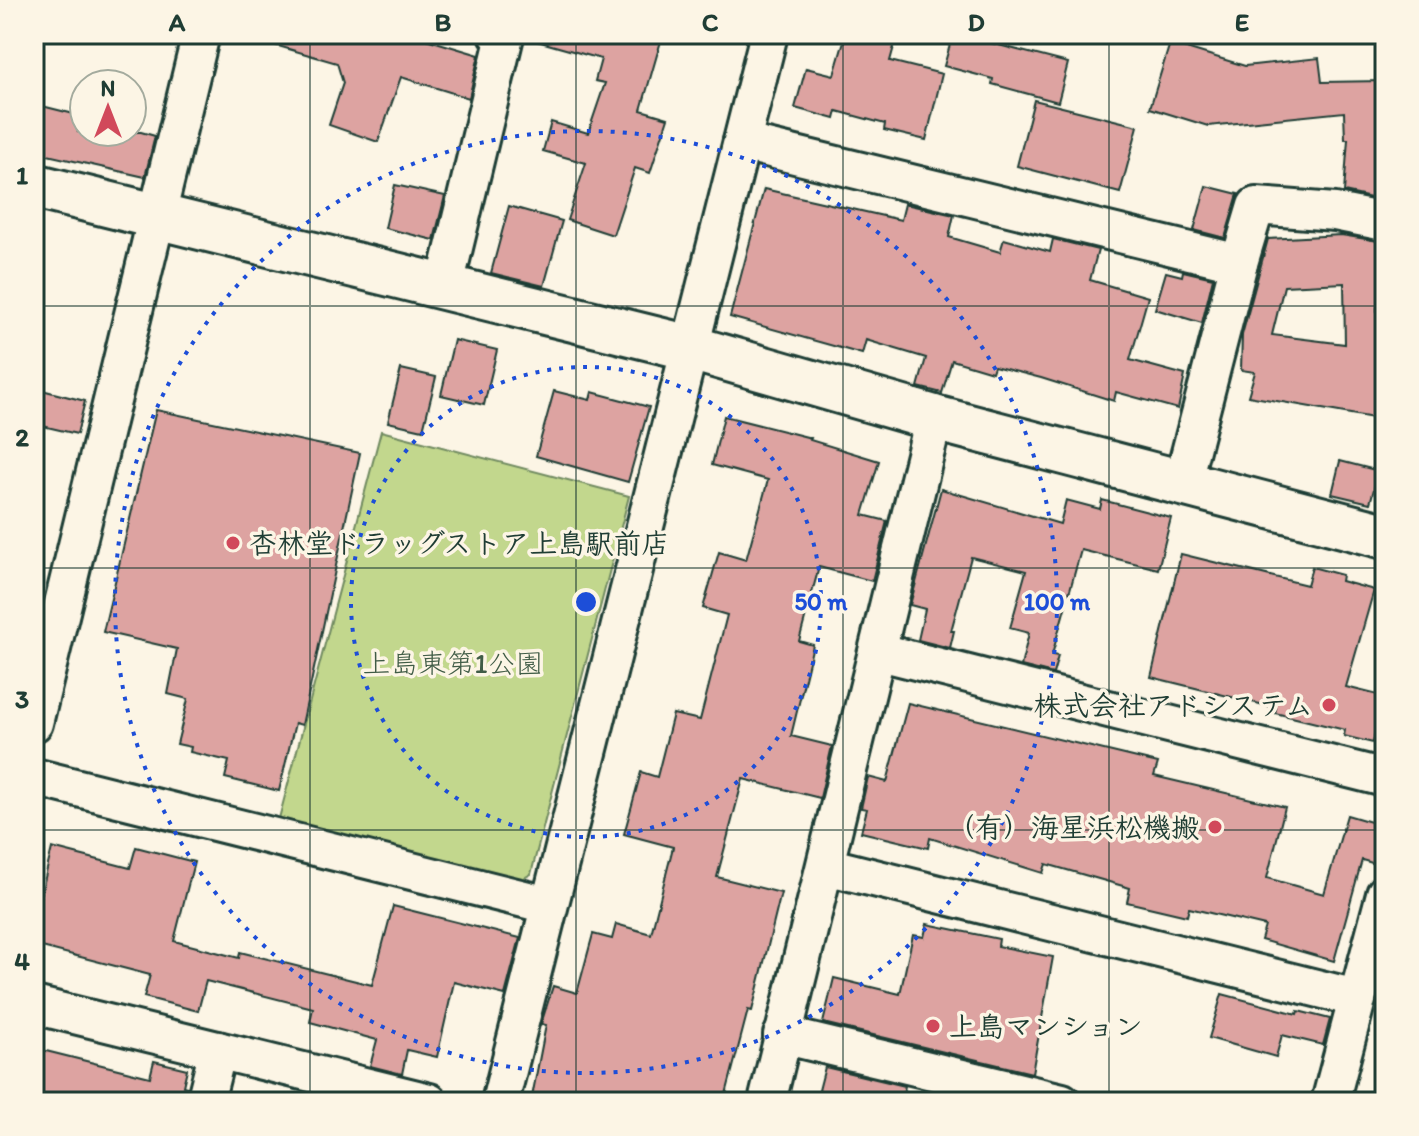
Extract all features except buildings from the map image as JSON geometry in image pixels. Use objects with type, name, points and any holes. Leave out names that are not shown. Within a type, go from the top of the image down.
[{"type":"street","points":[[34,723],[44,637],[201,34]]},
{"type":"street","points":[[500,1102],[687,347],[769,34]]},
{"type":"street","points":[[444,289],[503,35]]},
{"type":"street","points":[[742,142],[1239,263]]},
{"type":"street","points":[[34,186],[687,347],[934,418],[1385,536]]},
{"type":"street","points":[[1182,484],[1256,206],[1335,212],[1385,222]]},
{"type":"street","points":[[767,1102],[880,652],[934,418]]},
{"type":"street","points":[[880,652],[1385,778]]},
{"type":"street","points":[[34,777],[548,905]]},
{"type":"street","points":[[826,866],[1356,998]]},
{"type":"street","points":[[1330,1102],[1385,894]]},
{"type":"street","points":[[34,1005],[429,1102]]},
{"type":"street","points":[[782,1035],[1062,1102]]},
{"type":"street","points":[[205,1102],[218,1050]]},
{"type":"green space","name":"上島東第1公園","points":[[381,431],[629,496],[531,874],[504,889],[276,830]]},
{"type":"place","name":"杏林堂ドラッグストア上島駅前店","points":[[233,543]]},
{"type":"place","name":"株式会社アドシステム","points":[[1329,705]]},
{"type":"place","name":"（有）海星浜松機搬","points":[[1215,827]]},
{"type":"place","name":"上島マンション","points":[[933,1026]]}]
